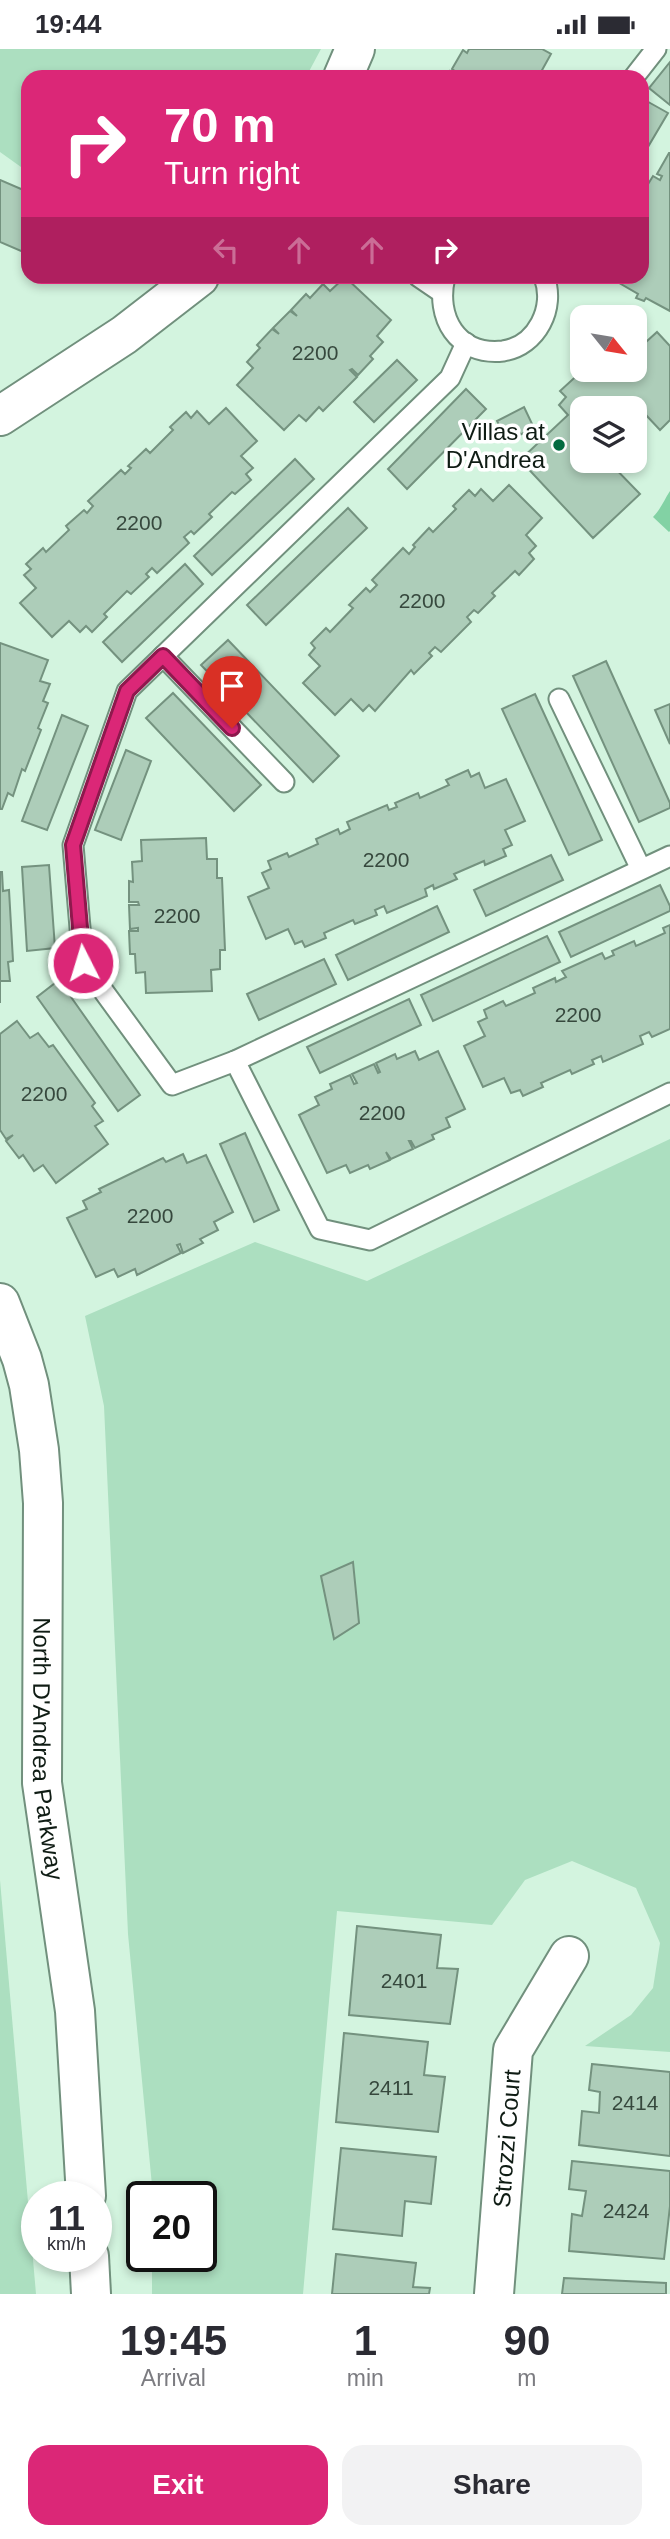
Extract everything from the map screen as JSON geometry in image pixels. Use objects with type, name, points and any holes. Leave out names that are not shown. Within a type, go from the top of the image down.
[{"type":"street","points":[[346,70],[355,49]]},
{"type":"street","points":[[0,416],[124,335],[189,284]]},
{"type":"street","name":"North D'Andrea Parkway","points":[[0,1303],[19,1350],[29,1385],[39,1450],[43,1503],[42,1783],[75,2011],[85,2181]]},
{"type":"street","name":"Strozzi Court","points":[[494,2294],[513,2050],[569,1956]]},
{"type":"street","points":[[90,2272],[91,2294]]},
{"type":"lane","points":[[640,70],[656,49]]},
{"type":"lane","points":[[443,284],[442,311],[452,330],[466,343],[485,350],[503,351],[515,347],[537,331],[548,303],[547,284]]},
{"type":"lane","points":[[466,343],[450,378],[127,691],[73,845],[83,963],[172,1085],[235,1061],[670,856]]},
{"type":"lane","points":[[163,656],[284,782]]},
{"type":"lane","points":[[559,699],[641,869]]},
{"type":"lane","points":[[235,1061],[320,1229],[370,1240],[670,1093]]},
{"type":"shaded area","points":[[0,49],[321,49],[310,70],[21,70],[21,167],[0,152]]},
{"type":"shaded area","points":[[670,491],[670,531],[669,532],[653,517]]},
{"type":"shaded area","points":[[670,1139],[670,2052],[585,2046],[631,2015],[653,1988],[660,1943],[636,1888],[572,1861],[525,1880],[492,1925],[337,1911],[303,2294],[152,2294],[152,2272],[217,2272],[217,2181],[152,2181],[128,1934],[104,1406],[85,1316],[255,1242],[367,1281]]},
{"type":"shaded area","points":[[0,1880],[26,2181],[21,2181],[21,2272],[34,2272],[36,2294],[0,2294]]},
{"type":"building","points":[[469,49],[542,49],[551,54],[542,70],[452,69],[463,50],[467,53]]},
{"type":"building","points":[[670,62],[670,105],[649,88]]},
{"type":"building","points":[[649,102],[668,113],[649,145]]},
{"type":"building","points":[[670,153],[670,311],[646,298],[644,301],[636,298],[638,294],[621,284],[649,284],[649,183],[653,176],[660,180],[662,176],[657,174]]},
{"type":"building","points":[[0,180],[21,189],[21,251],[0,242]]},
{"type":"building","points":[[323,284],[330,291],[338,284],[352,284],[391,320],[377,336],[383,342],[370,356],[373,359],[358,375],[350,370],[357,377],[323,411],[319,407],[306,421],[299,415],[284,430],[237,385],[253,368],[247,362],[260,348],[257,345],[272,329],[279,334],[273,328],[290,311],[297,316],[291,310],[306,294],[310,298]]},
{"type":"building","name":"Villas at D'Andrea","points":[[657,332],[670,346],[670,420],[660,430],[647,416],[647,396],[570,396],[570,473],[620,473],[640,494],[593,538],[520,460],[568,415],[559,405],[566,397],[560,391],[570,382],[647,382],[648,340]]},
{"type":"building","points":[[397,360],[417,380],[374,422],[354,402]]},
{"type":"building","points":[[466,389],[486,409],[407,489],[388,469]]},
{"type":"building","points":[[524,407],[534,428],[507,441],[497,421]]},
{"type":"building","points":[[226,408],[257,441],[241,456],[253,468],[246,474],[251,480],[235,494],[232,492],[209,514],[212,517],[194,534],[191,531],[184,537],[189,543],[157,573],[152,568],[146,574],[149,577],[131,594],[127,591],[104,614],[107,617],[92,632],[86,626],[80,632],[69,621],[52,637],[20,603],[36,588],[24,575],[31,569],[26,564],[43,548],[46,552],[69,530],[66,526],[84,510],[87,513],[93,506],[88,501],[121,470],[125,474],[131,468],[128,466],[146,449],[150,453],[173,430],[170,427],[186,412],[191,418],[197,411],[209,424]]},
{"type":"building","points":[[295,459],[314,479],[212,575],[194,556]]},
{"type":"building","points":[[509,485],[542,518],[526,535],[536,546],[529,553],[534,559],[519,575],[515,571],[492,593],[495,596],[478,613],[474,610],[467,617],[471,622],[441,652],[435,647],[429,653],[432,656],[414,674],[411,670],[375,711],[369,705],[363,711],[351,699],[335,715],[303,683],[320,666],[309,655],[315,648],[311,643],[326,628],[330,632],[353,608],[349,605],[366,588],[370,592],[377,585],[372,580],[403,548],[409,554],[415,547],[413,545],[429,528],[433,532],[456,509],[453,506],[469,490],[475,496],[481,489],[493,501]]},
{"type":"building","points":[[348,508],[367,528],[266,625],[247,605]]},
{"type":"building","points":[[185,564],[203,584],[122,662],[103,642]]},
{"type":"building","points":[[228,640],[339,756],[313,782],[201,665]]},
{"type":"building","points":[[0,643],[48,660],[40,681],[50,684],[43,701],[48,703],[38,728],[41,730],[25,771],[22,769],[13,796],[8,793],[2,809],[0,809]]},
{"type":"building","points":[[606,661],[670,803],[670,808],[639,822],[573,676]]},
{"type":"building","points":[[173,693],[261,785],[234,811],[146,718]]},
{"type":"building","points":[[535,694],[602,840],[569,855],[502,709]]},
{"type":"building","points":[[670,704],[670,744],[655,710]]},
{"type":"building","points":[[62,715],[88,726],[47,830],[22,821]]},
{"type":"building","points":[[126,750],[151,761],[121,840],[95,830]]},
{"type":"building","points":[[468,770],[471,777],[479,773],[485,788],[506,779],[525,821],[505,830],[512,845],[503,849],[506,856],[485,865],[484,861],[454,874],[457,879],[434,889],[433,885],[425,889],[427,896],[387,913],[384,906],[375,910],[377,915],[355,924],[353,920],[324,933],[326,938],[305,947],[302,941],[295,944],[288,929],[266,939],[248,897],[269,888],[262,873],[271,869],[268,861],[287,853],[289,857],[318,844],[316,839],[338,829],[340,834],[350,829],[347,822],[387,805],[389,810],[397,807],[395,803],[418,793],[420,798],[449,785],[446,780]]},
{"type":"building","points":[[206,838],[207,859],[217,859],[217,878],[222,878],[225,950],[220,950],[220,969],[211,970],[212,991],[146,993],[145,972],[136,973],[135,954],[130,954],[129,931],[138,931],[138,928],[130,929],[129,905],[139,905],[138,902],[129,902],[129,881],[133,882],[132,862],[142,861],[141,840]]},
{"type":"building","points":[[551,855],[563,880],[486,916],[474,890]]},
{"type":"building","points":[[49,865],[55,948],[27,951],[22,867]]},
{"type":"building","points":[[0,872],[3,891],[9,890],[13,961],[8,962],[10,981],[0,981]]},
{"type":"building","points":[[660,885],[670,911],[571,957],[559,932]]},
{"type":"building","points":[[437,906],[449,932],[348,980],[336,955]]},
{"type":"building","points":[[670,925],[670,1029],[652,1037],[649,1032],[640,1036],[643,1044],[603,1062],[601,1056],[592,1060],[594,1064],[572,1074],[570,1070],[541,1083],[543,1087],[523,1096],[520,1090],[511,1093],[504,1078],[483,1087],[464,1046],[485,1036],[478,1022],[487,1018],[484,1010],[503,1001],[506,1006],[535,993],[533,988],[555,978],[556,982],[566,977],[562,971],[602,953],[605,959],[614,955],[612,951],[634,941],[636,946],[665,933],[663,928]]},
{"type":"building","points":[[547,936],[560,962],[433,1021],[421,995]]},
{"type":"building","points":[[324,959],[336,984],[259,1020],[247,994]]},
{"type":"building","points":[[59,980],[140,1095],[118,1111],[37,997]]},
{"type":"building","points":[[409,999],[421,1025],[320,1073],[307,1047]]},
{"type":"building","points":[[17,1021],[30,1038],[38,1033],[49,1047],[53,1045],[95,1103],[92,1106],[103,1121],[95,1126],[108,1144],[56,1183],[43,1165],[34,1171],[23,1155],[19,1158],[6,1141],[13,1135],[6,1139],[0,1130],[0,1034]]},
{"type":"building","points":[[415,1051],[419,1060],[438,1051],[465,1109],[446,1118],[450,1127],[432,1135],[434,1139],[415,1148],[409,1141],[413,1149],[391,1159],[386,1152],[390,1160],[370,1169],[368,1165],[350,1173],[346,1165],[327,1173],[299,1115],[319,1105],[315,1097],[332,1089],[330,1084],[350,1075],[354,1084],[357,1083],[352,1074],[374,1064],[378,1073],[380,1072],[376,1063],[395,1054],[397,1059]]},
{"type":"building","points":[[245,1133],[279,1210],[254,1222],[220,1144]]},
{"type":"building","points":[[183,1154],[187,1163],[206,1155],[233,1212],[214,1222],[218,1230],[200,1239],[203,1243],[183,1253],[180,1244],[177,1245],[181,1253],[137,1275],[135,1269],[118,1277],[114,1269],[96,1277],[67,1218],[87,1209],[83,1201],[101,1192],[99,1189],[163,1158],[166,1162]]},
{"type":"building","points":[[353,1562],[359,1623],[334,1639],[321,1576]]},
{"type":"building","points":[[357,1926],[441,1935],[437,1968],[458,1969],[450,2024],[349,2015]]},
{"type":"building","points":[[344,2033],[428,2042],[424,2075],[445,2077],[438,2132],[336,2122]]},
{"type":"building","points":[[592,2064],[670,2072],[670,2156],[579,2145],[582,2111],[599,2113],[600,2092],[589,2090]]},
{"type":"building","points":[[341,2148],[436,2157],[431,2204],[405,2201],[402,2236],[333,2229]]},
{"type":"building","points":[[572,2161],[670,2171],[670,2206],[664,2259],[569,2251],[572,2214],[582,2216],[586,2191],[569,2189]]},
{"type":"building","points":[[336,2254],[416,2263],[413,2287],[430,2288],[429,2294],[332,2294]]},
{"type":"building","points":[[564,2278],[666,2283],[666,2294],[562,2294]]},
{"type":"place","name":"Villas at D'Andrea","points":[[559,445]]},
{"type":"route","points":[[83,963],[73,845],[127,691],[163,656],[232,728]]}]
